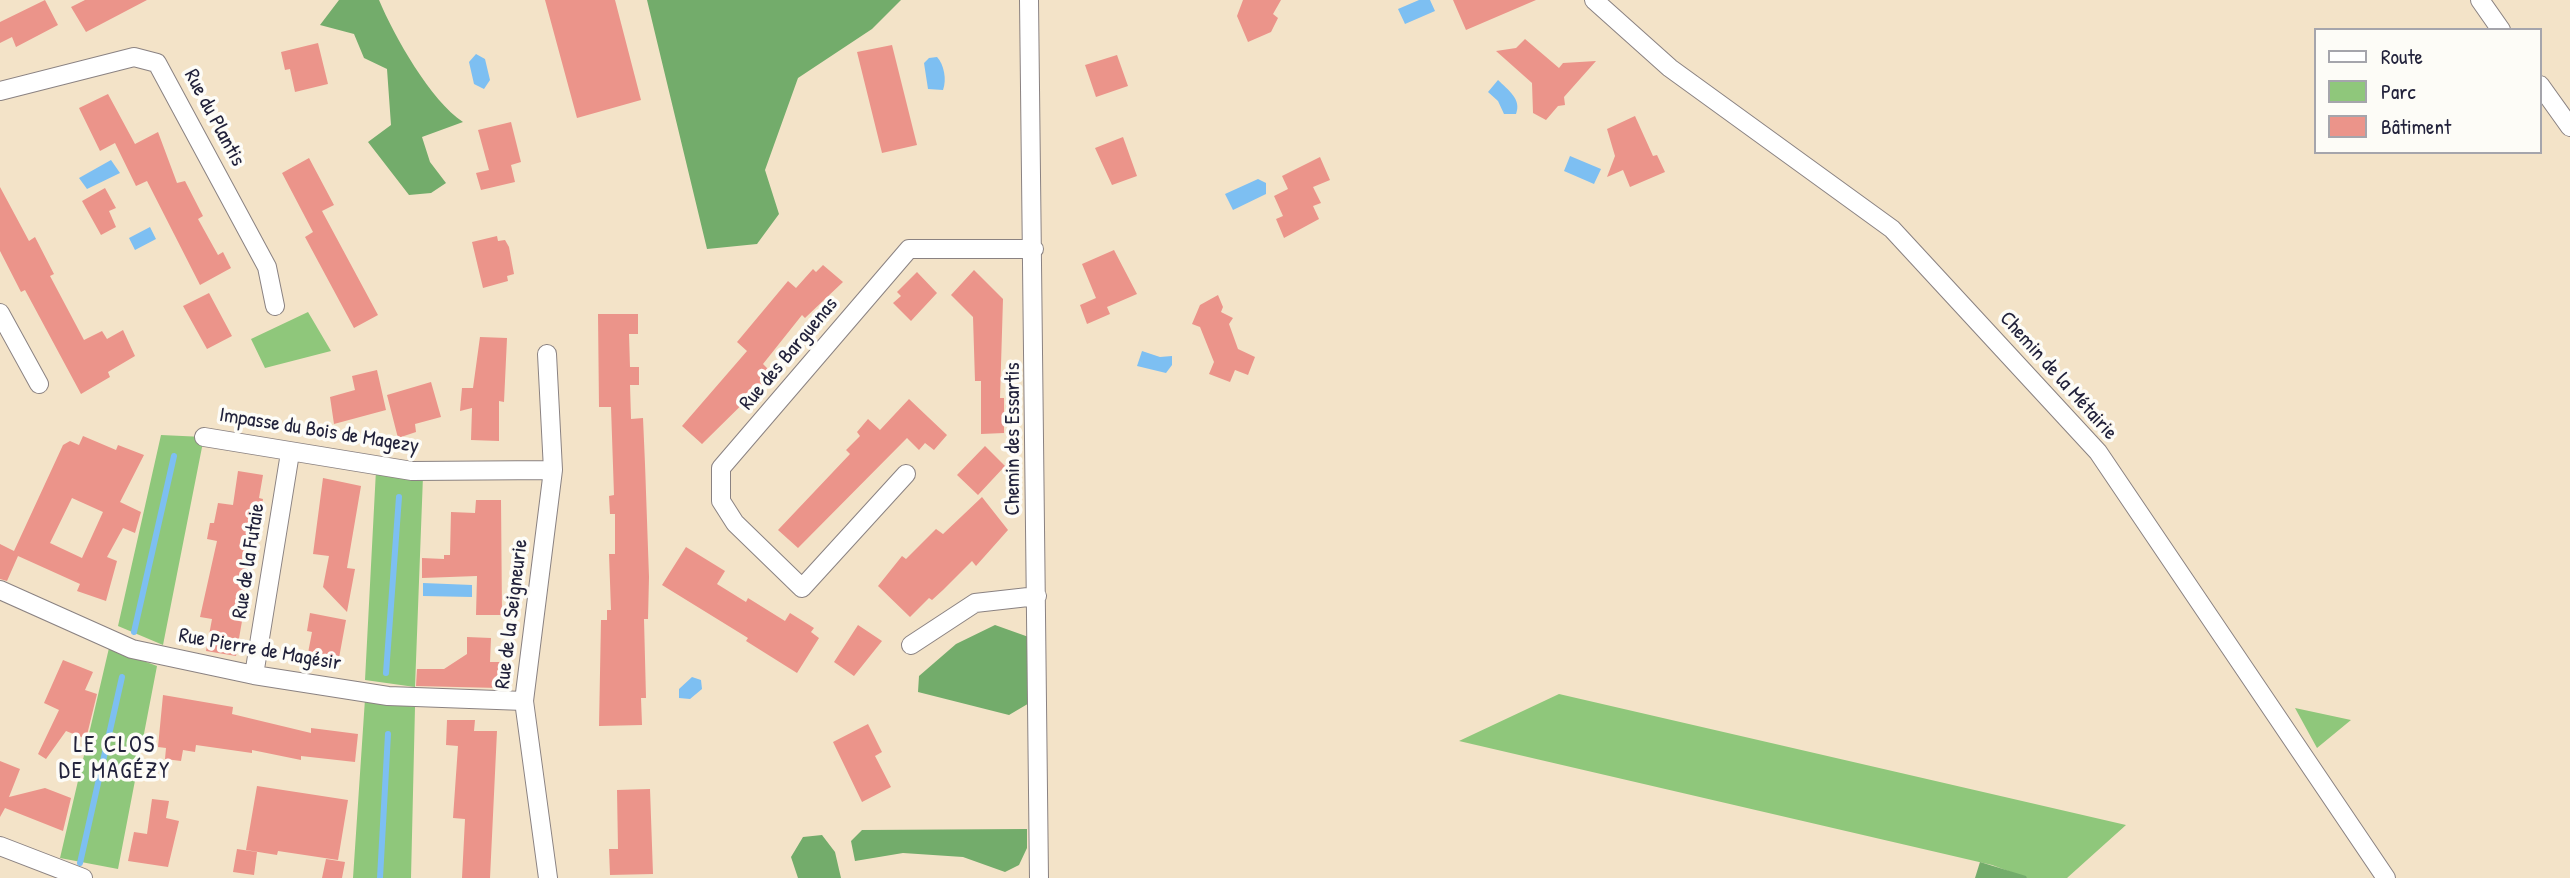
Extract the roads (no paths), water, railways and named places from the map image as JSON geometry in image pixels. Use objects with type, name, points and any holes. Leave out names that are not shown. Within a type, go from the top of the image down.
[{"type":"street","name":"Chemin des Essartis","points":[[1030,0],[1039,878]]},
{"type":"street","name":"Chemin de la Métairie","points":[[1594,0],[1670,68],[1892,229],[2098,452],[2386,878]]},
{"type":"street","points":[[2480,0],[2500,28]]},
{"type":"street","name":"Rue du Plantis","points":[[0,91],[134,57],[157,63],[267,267],[275,306]]},
{"type":"street","points":[[2542,88],[2570,127]]},
{"type":"street","name":"Rue des Barguenas","points":[[906,474],[802,588],[735,523],[721,501],[721,468],[909,249],[1034,249]]},
{"type":"street","points":[[0,313],[39,384]]},
{"type":"street","name":"Rue de la Seigneurie","points":[[547,354],[553,470],[524,701],[548,878]]},
{"type":"street","name":"Impasse du Bois de Magezy","points":[[204,436],[290,453],[412,471],[553,470]]},
{"type":"street","name":"Rue de la Futaie","points":[[254,676],[290,453]]},
{"type":"street","name":"Rue Pierre de Magésir","points":[[0,590],[132,649],[254,676],[388,696],[524,701]]},
{"type":"street","points":[[911,645],[975,603],[1037,596]]},
{"type":"street","points":[[0,846],[83,878]]},
{"type":"water","points":[[1419,0],[1430,0],[1435,11],[1405,24],[1398,9]]},
{"type":"water","points":[[476,54],[485,59],[490,80],[484,89],[474,84],[469,62]]},
{"type":"water","points":[[937,57],[944,72],[943,90],[928,89],[924,63],[929,58]]},
{"type":"water","points":[[1498,80],[1516,99],[1516,114],[1504,114],[1498,101],[1488,92]]},
{"type":"water","points":[[1570,156],[1601,169],[1594,184],[1564,171]]},
{"type":"water","points":[[111,160],[120,173],[87,189],[79,178]]},
{"type":"water","points":[[1258,179],[1266,183],[1266,194],[1233,210],[1225,194]]},
{"type":"water","points":[[150,227],[156,239],[135,250],[129,238]]},
{"type":"water","points":[[1142,351],[1160,357],[1172,356],[1172,365],[1166,373],[1137,366]]},
{"type":"water","points":[[423,583],[472,585],[472,597],[423,596]]},
{"type":"water","points":[[692,677],[701,680],[702,689],[690,699],[679,698],[679,689]]},
{"type":"waterway","points":[[134,632],[174,456]]},
{"type":"waterway","points":[[386,673],[399,497]]},
{"type":"waterway","points":[[80,863],[122,677]]},
{"type":"waterway","points":[[380,878],[388,734]]},
{"type":"district","name":"LE CLOS DE MAGÉZY","points":[[115,759]]}]
